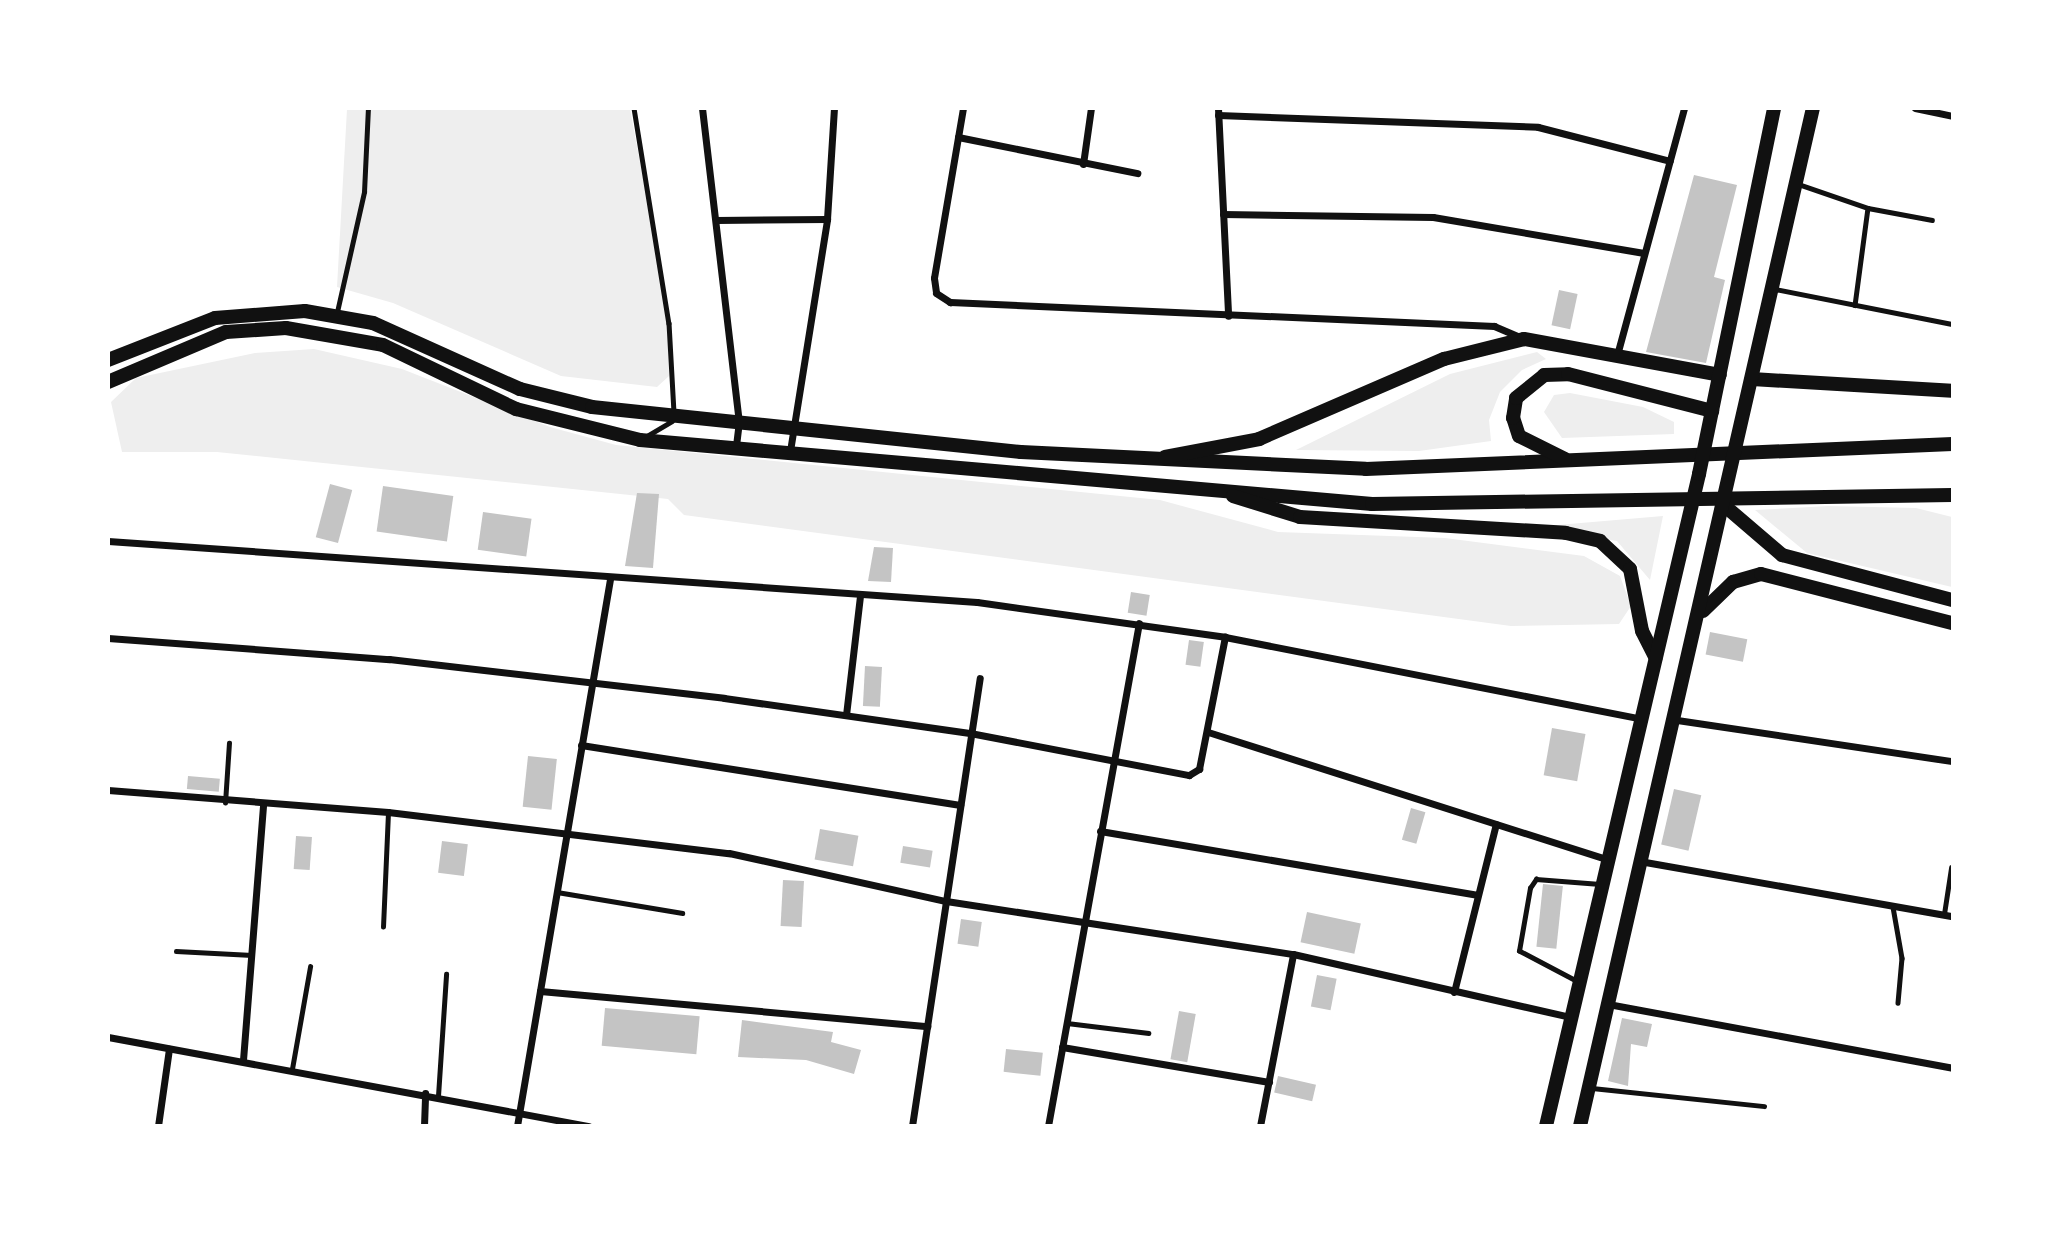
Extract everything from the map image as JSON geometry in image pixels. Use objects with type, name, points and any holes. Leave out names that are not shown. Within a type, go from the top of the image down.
[{"type":"main road","points":[[1546,1125],[1643,719],[1720,375],[1774,108]]},
{"type":"main road","points":[[1580,1125],[1645,862],[1814,108]]},
{"type":"main road","points":[[108,360],[177,330],[239,313],[337,313],[404,334],[520,389],[674,420],[739,421],[794,426],[936,445],[1158,460],[1366,469],[1570,461],[1779,447],[1952,444]]},
{"type":"main road","points":[[108,382],[226,332],[297,329],[383,345],[516,409],[640,440],[736,446],[1222,491],[1434,506],[1667,500],[1780,493],[1952,495]]},
{"type":"main road","points":[[1158,460],[1259,439],[1444,359],[1524,339],[1720,375]]},
{"type":"main road","points":[[1570,461],[1519,436],[1513,418],[1516,398],[1544,375],[1568,374],[1712,411]]},
{"type":"main road","points":[[1752,379],[1952,391]]},
{"type":"main road","points":[[1222,491],[1258,507],[1312,519],[1566,533],[1600,541],[1630,569],[1642,631],[1656,658]]},
{"type":"main road","points":[[1726,507],[1782,555],[1952,600]]},
{"type":"main road","points":[[1702,612],[1733,582],[1761,573],[1952,623]]},
{"type":"street","points":[[702,108],[739,421],[736,446]]},
{"type":"street","points":[[790,451],[827,219],[834,108]]},
{"type":"street","points":[[963,108],[936,293],[950,302],[1494,326],[1524,339]]},
{"type":"street","points":[[1083,164],[1091,108]]},
{"type":"street","points":[[1617,355],[1684,108]]},
{"type":"street","points":[[1916,108],[1952,116]]},
{"type":"street","points":[[1228,316],[1218,111],[1538,127],[1670,161]]},
{"type":"street","points":[[958,137],[1137,173]]},
{"type":"street","points":[[1223,214],[1433,216],[1644,253]]},
{"type":"street","points":[[716,220],[827,219]]},
{"type":"street","points":[[108,541],[610,579],[860,594],[1139,623],[1225,637],[1643,719]]},
{"type":"street","points":[[517,1125],[610,579]]},
{"type":"street","points":[[846,715],[860,594]]},
{"type":"street","points":[[1048,1125],[1139,623]]},
{"type":"street","points":[[108,638],[389,659],[846,715],[970,733],[1112,762],[1196,773],[1208,732],[1225,637]]},
{"type":"street","points":[[912,1125],[980,678]]},
{"type":"street","points":[[1677,720],[1952,761]]},
{"type":"street","points":[[1208,732],[1609,860]]},
{"type":"street","points":[[581,745],[960,805]]},
{"type":"street","points":[[108,790],[264,807],[388,812],[568,831],[729,853],[946,901],[1085,919],[1293,954],[1571,1017]]},
{"type":"street","points":[[243,1060],[264,807]]},
{"type":"street","points":[[1454,992],[1496,824]]},
{"type":"street","points":[[1100,831],[1477,895]]},
{"type":"street","points":[[1645,862],[1948,916]]},
{"type":"street","points":[[1260,1125],[1293,954]]},
{"type":"street","points":[[540,991],[927,1026]]},
{"type":"street","points":[[1608,1004],[1952,1068]]},
{"type":"street","points":[[108,1037],[520,1109],[589,1125]]},
{"type":"street","points":[[1062,1047],[1269,1082]]},
{"type":"street","points":[[158,1125],[169,1049]]},
{"type":"street","points":[[424,1125],[425,1093]]},
{"type":"lane","points":[[337,313],[364,192],[368,108]]},
{"type":"lane","points":[[634,108],[670,323],[674,420],[640,440]]},
{"type":"lane","points":[[1797,184],[1868,208],[1932,220]]},
{"type":"lane","points":[[1855,305],[1868,208]]},
{"type":"lane","points":[[1775,289],[1952,324]]},
{"type":"lane","points":[[225,803],[229,743]]},
{"type":"lane","points":[[383,927],[388,812]]},
{"type":"lane","points":[[1948,916],[1951,868]]},
{"type":"lane","points":[[1580,983],[1519,951],[1530,888],[1536,879],[1603,884]]},
{"type":"lane","points":[[557,892],[682,913]]},
{"type":"lane","points":[[1893,907],[1902,958],[1898,1003]]},
{"type":"lane","points":[[176,951],[252,955]]},
{"type":"lane","points":[[292,1069],[310,967]]},
{"type":"lane","points":[[438,1096],[446,974]]},
{"type":"lane","points":[[1066,1023],[1148,1033]]},
{"type":"lane","points":[[1588,1087],[1764,1106]]},
{"type":"shaded area","points":[[347,109],[630,109],[667,307],[669,376],[657,387],[561,376],[393,303],[337,287]]},
{"type":"shaded area","points":[[314,349],[402,369],[550,427],[616,445],[1160,500],[1278,532],[1445,538],[1584,556],[1620,576],[1631,606],[1619,624],[1511,626],[684,515],[668,499],[217,452],[122,452],[111,402],[136,378],[255,353]]},
{"type":"shaded area","points":[[1537,352],[1546,359],[1522,370],[1500,392],[1489,420],[1491,441],[1419,451],[1296,450],[1450,374]]},
{"type":"shaded area","points":[[1570,393],[1643,407],[1674,422],[1674,434],[1562,438],[1544,412],[1554,395]]},
{"type":"shaded area","points":[[1828,506],[1916,508],[1952,517],[1952,587],[1807,553],[1755,510]]},
{"type":"shaded area","points":[[1663,516],[1650,580],[1617,541],[1534,527]]},
{"type":"building","points":[[1694,175],[1737,185],[1714,277],[1725,280],[1706,363],[1646,352]]},
{"type":"building","points":[[1559,290],[1578,294],[1570,329],[1552,325]]},
{"type":"building","points":[[330,484],[352,490],[338,543],[316,537]]},
{"type":"building","points":[[383,486],[453,496],[447,541],[377,532]]},
{"type":"building","points":[[637,493],[659,494],[653,568],[625,566]]},
{"type":"building","points":[[483,512],[532,519],[526,556],[478,550]]},
{"type":"building","points":[[874,547],[893,548],[891,582],[868,581]]},
{"type":"building","points":[[1131,592],[1150,595],[1146,616],[1128,613]]},
{"type":"building","points":[[1710,632],[1747,639],[1743,662],[1706,655]]},
{"type":"building","points":[[1189,640],[1204,642],[1200,667],[1186,665]]},
{"type":"building","points":[[865,666],[882,667],[880,707],[863,706]]},
{"type":"building","points":[[1552,728],[1585,734],[1577,781],[1544,775]]},
{"type":"building","points":[[528,756],[557,759],[552,810],[523,807]]},
{"type":"building","points":[[188,776],[220,779],[219,792],[187,789]]},
{"type":"building","points":[[1674,789],[1701,795],[1688,851],[1661,845]]},
{"type":"building","points":[[1411,808],[1425,812],[1416,844],[1402,840]]},
{"type":"building","points":[[820,829],[858,836],[853,866],[815,860]]},
{"type":"building","points":[[296,836],[312,837],[310,870],[294,869]]},
{"type":"building","points":[[442,841],[468,844],[464,876],[438,873]]},
{"type":"building","points":[[903,846],[933,851],[930,867],[900,863]]},
{"type":"building","points":[[783,880],[804,881],[802,927],[781,926]]},
{"type":"building","points":[[1543,884],[1563,886],[1556,949],[1536,947]]},
{"type":"building","points":[[1307,912],[1361,923],[1354,954],[1301,942]]},
{"type":"building","points":[[961,919],[982,922],[978,947],[958,944]]},
{"type":"building","points":[[1317,975],[1337,979],[1331,1010],[1311,1006]]},
{"type":"building","points":[[605,1008],[700,1016],[696,1054],[602,1046]]},
{"type":"building","points":[[1179,1011],[1196,1014],[1187,1062],[1170,1059]]},
{"type":"building","points":[[1622,1018],[1652,1024],[1647,1047],[1631,1044],[1628,1086],[1608,1081]]},
{"type":"building","points":[[742,1020],[833,1032],[831,1042],[861,1050],[854,1074],[806,1060],[738,1057]]},
{"type":"building","points":[[1006,1049],[1043,1053],[1040,1076],[1004,1072]]},
{"type":"building","points":[[1278,1076],[1316,1085],[1312,1101],[1274,1093]]}]
